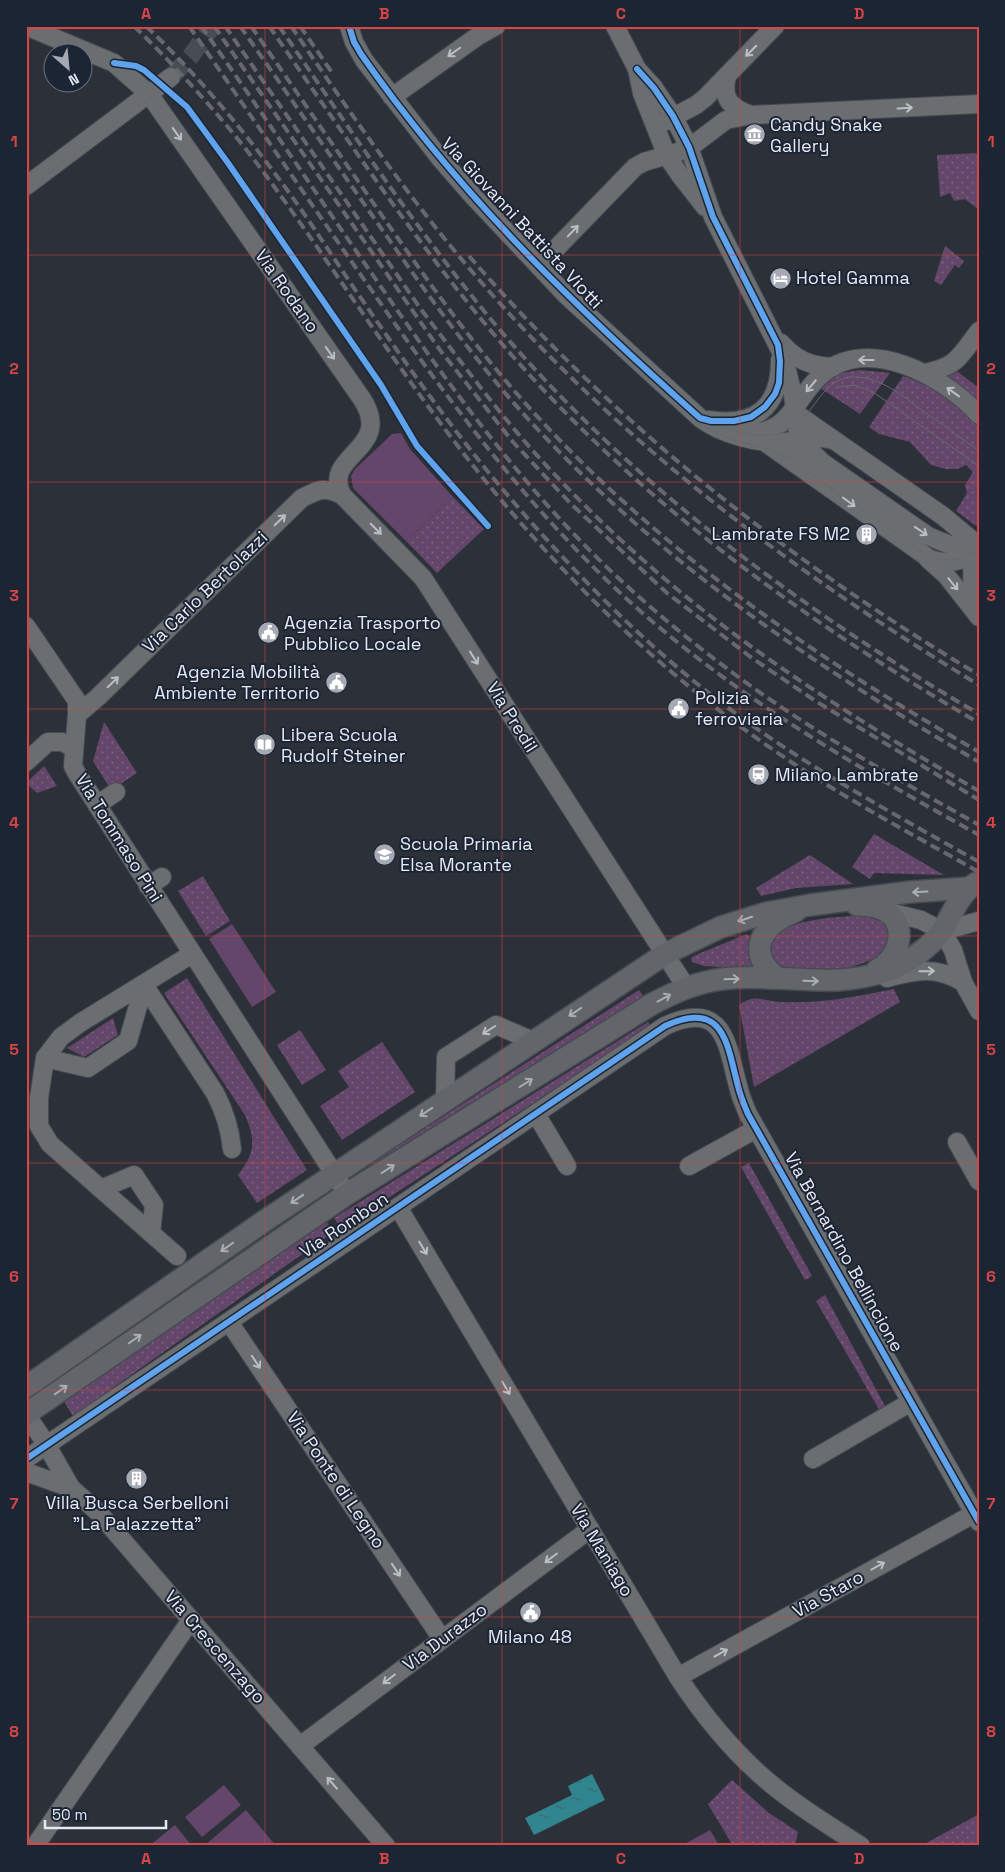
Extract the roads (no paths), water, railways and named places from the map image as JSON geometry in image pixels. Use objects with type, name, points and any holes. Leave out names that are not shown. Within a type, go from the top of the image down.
[{"type":"main road","points":[[26,1386],[333,1174],[665,954],[721,927],[766,912],[810,905],[910,892],[972,886],[942,931],[932,942],[908,960],[890,970],[853,979],[811,981],[777,978],[763,964],[760,956],[759,945],[762,937],[779,920],[810,905]]},
{"type":"main road","points":[[832,902],[861,905],[885,911],[896,923],[899,931],[898,948],[884,966],[853,979]]},
{"type":"main road","name":"Via Rombon","points":[[26,1414],[346,1194],[644,1009],[686,987],[723,979],[777,978]]},
{"type":"street","name":"Via Rodano","points":[[26,26],[114,63],[149,94],[367,408],[371,418],[369,434],[340,471],[338,482],[342,495]]},
{"type":"street","name":"Via Giovanni Battista Viotti","points":[[349,26],[360,54],[454,175],[566,296],[700,418],[718,430],[728,433]]},
{"type":"street","points":[[392,97],[471,41],[496,26]]},
{"type":"street","points":[[615,26],[637,69],[654,88],[673,116],[689,147],[713,217],[775,338],[789,373],[799,440],[798,452],[810,474]]},
{"type":"street","points":[[657,130],[673,116],[696,105],[705,98],[775,26]]},
{"type":"street","points":[[637,69],[642,93],[667,156],[713,217]]},
{"type":"street","points":[[727,76],[724,87],[730,102],[737,110],[751,115]]},
{"type":"street","points":[[26,186],[172,77]]},
{"type":"street","points":[[539,266],[631,171],[644,162],[667,156],[689,147],[726,120],[751,115],[979,104]]},
{"type":"street","points":[[775,338],[798,359],[814,366],[832,366],[852,360],[900,363],[925,373],[957,394],[979,414]]},
{"type":"street","points":[[700,418],[721,422],[734,421],[751,417],[765,408],[775,394],[778,383],[780,366],[775,338]]},
{"type":"street","points":[[925,373],[940,370],[956,362],[976,342]]},
{"type":"street","points":[[728,433],[752,434],[774,428],[783,422],[795,409],[809,387],[832,366]]},
{"type":"street","points":[[795,409],[798,415],[943,516],[975,553],[973,584],[979,609]]},
{"type":"street","points":[[728,433],[766,443],[823,438],[833,440]]},
{"type":"street","points":[[799,440],[823,463],[928,536],[975,553]]},
{"type":"street","points":[[766,443],[924,555],[946,575],[979,617]]},
{"type":"street","name":"Via Carlo Bertolazzi","points":[[77,715],[98,697],[302,498],[317,490],[327,489],[342,495]]},
{"type":"street","name":"Via Predil","points":[[342,495],[423,578],[686,987]]},
{"type":"street","points":[[924,555],[940,562],[975,553]]},
{"type":"street","name":"Via Tommaso Pini","points":[[26,626],[76,701],[77,715],[73,766],[97,804],[155,882],[192,954],[333,1174]]},
{"type":"street","points":[[26,762],[48,742],[62,742],[74,748]]},
{"type":"street","points":[[97,804],[116,792]]},
{"type":"street","points":[[885,911],[921,920],[942,931],[953,950],[963,982],[979,1011]]},
{"type":"street","points":[[942,931],[979,921]]},
{"type":"street","points":[[178,1256],[50,1144],[39,1126],[39,1098],[45,1058],[61,1038],[80,1023],[192,954]]},
{"type":"street","points":[[853,979],[865,983],[909,972],[928,970],[944,973],[963,982]]},
{"type":"street","points":[[45,1058],[88,1068],[128,1041],[144,985]]},
{"type":"street","points":[[144,985],[215,1093],[225,1112],[232,1149]]},
{"type":"street","name":"Via Bernardino Bellincione","points":[[680,1020],[706,1019],[714,1022],[719,1029],[730,1054],[740,1094],[756,1129],[977,1515]]},
{"type":"street","name":"Via Rombon","points":[[26,1459],[666,1026],[680,1020]]},
{"type":"street","points":[[445,1100],[446,1057],[496,1025],[533,1041]]},
{"type":"street","points":[[536,1114],[567,1166]]},
{"type":"street","points":[[689,1166],[756,1129]]},
{"type":"street","points":[[957,1142],[979,1181]]},
{"type":"street","name":"Via Rombon","points":[[333,1174],[346,1194]]},
{"type":"street","points":[[101,1189],[134,1175],[154,1205],[151,1233]]},
{"type":"street","name":"Via Maniago","points":[[398,1207],[678,1677],[711,1722],[745,1761],[777,1790],[861,1846]]},
{"type":"street","name":"Via Ponte di Legno","points":[[229,1322],[442,1639]]},
{"type":"street","points":[[813,1459],[911,1402]]},
{"type":"street","name":"Via Rombon","points":[[26,1414],[46,1444],[71,1488]]},
{"type":"street","name":"Via Crescenzago","points":[[26,1472],[71,1488],[99,1513],[386,1846]]},
{"type":"street","name":"Via Staro","points":[[678,1677],[977,1515]]},
{"type":"street","name":"Via Durazzo","points":[[300,1746],[590,1529]]},
{"type":"street","points":[[35,1846],[191,1620]]},
{"type":"water","points":[[592,1774],[605,1800],[534,1835],[525,1818],[572,1795],[568,1786]]},
{"type":"tunnel","points":[[171,77],[191,56],[212,26]]},
{"type":"tram line","points":[[344,26],[350,44],[359,59],[426,147],[461,188],[581,315],[710,430],[730,439],[770,450],[789,458],[928,556],[941,560],[955,560],[967,556],[979,548]]},
{"type":"tram line","points":[[352,26],[359,45]]},
{"type":"tram line","points":[[26,190],[174,80]]},
{"type":"tram line","points":[[571,294],[699,412],[710,420],[728,428],[747,434],[770,435],[788,430],[801,421],[830,386],[842,379],[859,377],[877,382],[894,390],[979,451]]},
{"type":"tram line","points":[[838,387],[855,385],[873,392],[979,466]]},
{"type":"railway","points":[[134,26],[188,82],[239,140],[297,218],[427,405],[455,442],[515,516],[583,590],[656,659],[734,722],[800,768],[850,799],[979,872]]},
{"type":"railway","points":[[146,26],[198,79],[261,155],[441,411],[489,473],[569,564],[656,649],[687,676],[750,724],[846,786],[979,862]]},
{"type":"railway","points":[[189,26],[386,311],[447,395],[511,476],[580,554],[658,626],[745,693],[836,753],[979,835]]},
{"type":"railway","points":[[201,26],[435,364],[525,480],[592,552],[667,621],[766,697],[856,754],[979,825]]},
{"type":"railway","points":[[214,26],[440,350],[513,442],[571,504],[667,593],[752,658],[817,702],[979,800]]},
{"type":"railway","points":[[225,26],[420,308],[507,420],[579,500],[643,560],[682,593],[763,655],[847,712],[979,791]]},
{"type":"railway","points":[[240,26],[454,330],[520,410],[591,483],[642,529],[749,614],[862,691],[979,762]]},
{"type":"railway","points":[[251,26],[455,318],[518,395],[568,448],[620,499],[676,547],[734,592],[854,676],[979,752]]},
{"type":"railway","points":[[269,26],[384,192],[445,274],[509,352],[560,407],[670,509],[729,556],[851,644],[979,723]]},
{"type":"railway","points":[[279,26],[381,174],[461,282],[541,376],[597,432],[656,486],[780,585],[845,630],[979,714]]},
{"type":"railway","points":[[291,26],[382,157],[455,252],[535,341],[592,398],[714,503],[778,551],[844,598],[979,685]]},
{"type":"railway","points":[[300,26],[333,74]]},
{"type":"railway","points":[[469,256],[525,318],[584,377],[644,433],[707,486],[839,585],[979,675]]},
{"type":"place","name":"Candy Snake Gallery","points":[[754,135]]},
{"type":"place","name":"Hotel Gamma","points":[[780,278]]},
{"type":"place","name":"Lambrate FS M2","points":[[866,534]]},
{"type":"place","name":"Agenzia Trasporto Pubblico Locale","points":[[268,633]]},
{"type":"place","name":"Agenzia Mobilità Ambiente Territorio","points":[[336,682]]},
{"type":"place","name":"Polizia ferroviaria","points":[[679,708]]},
{"type":"place","name":"Libera Scuola Rudolf Steiner","points":[[265,745]]},
{"type":"place","name":"Milano Lambrate","points":[[759,775]]},
{"type":"place","name":"Scuola Primaria Elsa Morante","points":[[384,854]]},
{"type":"place","name":"Villa Busca Serbelloni \"La Palazzetta\"","points":[[137,1478]]},
{"type":"place","name":"Milano 48","points":[[530,1612]]}]
